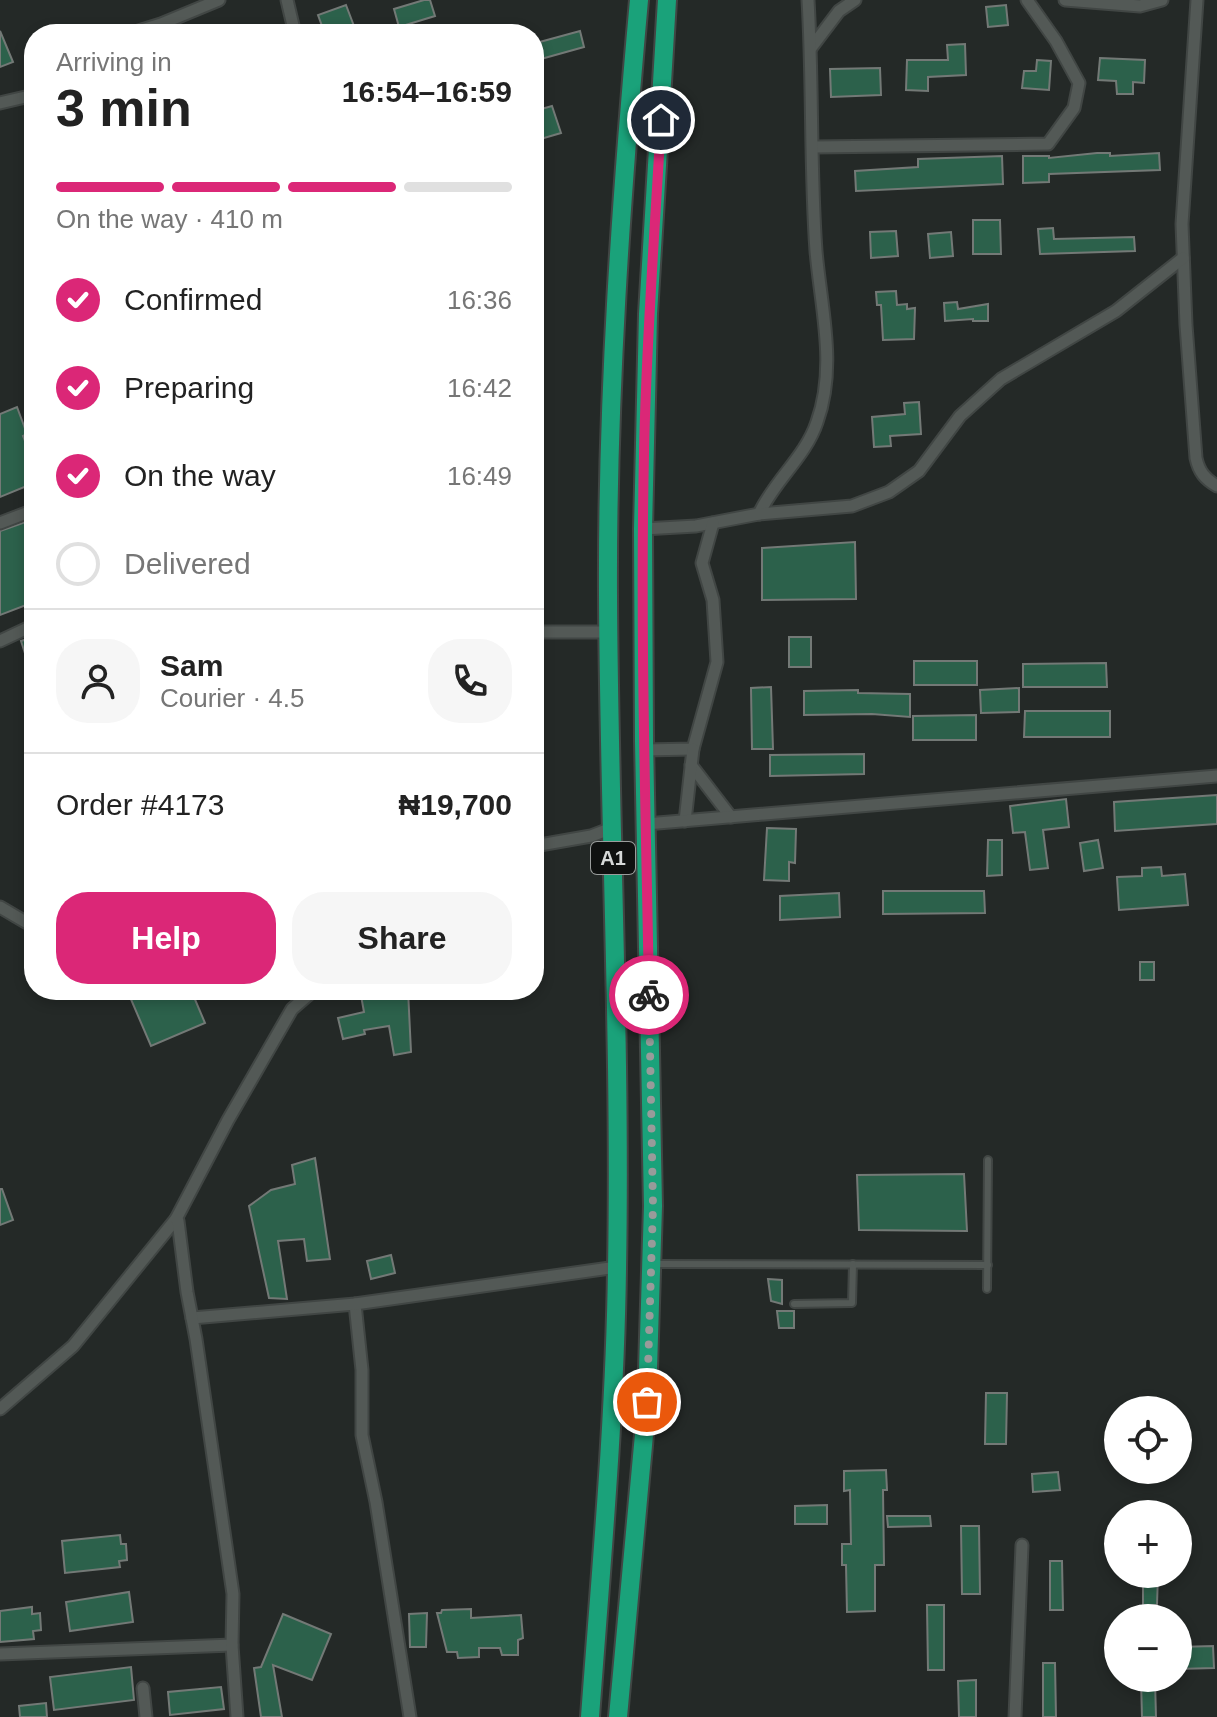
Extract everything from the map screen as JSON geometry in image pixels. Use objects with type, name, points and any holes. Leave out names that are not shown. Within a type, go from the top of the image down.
[{"type":"highway","name":"A1","points":[[590,1717],[613,1401],[618,1206],[610,742],[610,451],[615,312],[639,0]]},
{"type":"highway","name":"A1","points":[[618,1717],[647,1402],[653,1206],[643,529],[648,314],[667,0]]},
{"type":"highway","points":[[610,742],[644,746]]},
{"type":"highway","points":[[618,1206],[653,1206]]},
{"type":"street","points":[[287,0],[293,24]]},
{"type":"street","points":[[759,514],[766,498],[809,441],[826,389],[828,362],[816,250],[808,0]]},
{"type":"street","points":[[811,48],[839,11],[855,0]]},
{"type":"street","points":[[813,147],[1048,144],[1074,108],[1079,83],[1056,41],[1027,0]]},
{"type":"street","points":[[1065,0],[1140,6],[1162,0]]},
{"type":"street","points":[[1197,0],[1182,213],[1183,258],[1196,458],[1198,469],[1217,486]]},
{"type":"street","points":[[156,24],[218,1]]},
{"type":"street","points":[[0,103],[24,97]]},
{"type":"street","points":[[643,529],[696,526],[759,514],[852,506],[896,487],[919,471],[979,396],[1001,379],[1116,311],[1183,258]]},
{"type":"street","points":[[0,523],[24,514]]},
{"type":"street","points":[[685,821],[693,749],[717,662],[713,600],[702,563],[713,523]]},
{"type":"street","points":[[0,641],[24,630]]},
{"type":"street","points":[[544,632],[609,632]]},
{"type":"street","points":[[644,746],[693,749]]},
{"type":"street","points":[[691,765],[731,817]]},
{"type":"street","points":[[646,824],[1217,776]]},
{"type":"street","points":[[544,844],[591,836],[612,828]]},
{"type":"street","points":[[0,907],[24,921]]},
{"type":"street","points":[[0,1409],[73,1346],[176,1219],[292,1009],[302,1000]]},
{"type":"street","points":[[176,1219],[233,1594],[232,1645],[237,1717]]},
{"type":"street","points":[[192,1318],[355,1304],[617,1267]]},
{"type":"street","points":[[355,1304],[362,1370],[362,1435],[376,1502],[410,1717]]},
{"type":"street","points":[[1015,1717],[1022,1545]]},
{"type":"street","points":[[0,1654],[232,1645]]},
{"type":"street","points":[[143,1688],[146,1717]]},
{"type":"lane","points":[[987,1289],[988,1160]]},
{"type":"lane","points":[[651,1264],[988,1265]]},
{"type":"lane","points":[[794,1304],[852,1303],[853,1264]]},
{"type":"building","points":[[430,0],[435,16],[398,24],[394,9]]},
{"type":"building","points":[[346,5],[353,24],[321,24],[318,15]]},
{"type":"building","points":[[1006,5],[1008,25],[988,27],[986,7]]},
{"type":"building","points":[[0,31],[13,62],[0,67]]},
{"type":"building","points":[[580,31],[584,47],[544,58],[544,41]]},
{"type":"building","points":[[965,44],[966,75],[928,77],[928,91],[906,90],[907,60],[948,60],[947,45]]},
{"type":"building","points":[[1100,58],[1145,60],[1144,83],[1133,82],[1133,94],[1117,94],[1116,81],[1098,80]]},
{"type":"building","points":[[1037,60],[1051,61],[1049,90],[1022,88],[1024,71],[1036,71]]},
{"type":"building","points":[[880,68],[881,95],[831,97],[830,69]]},
{"type":"building","points":[[552,106],[561,133],[544,138],[544,108]]},
{"type":"building","points":[[1110,153],[1110,156],[1159,153],[1160,170],[1049,174],[1049,182],[1023,183],[1023,156],[1049,158]]},
{"type":"building","points":[[1002,156],[1003,184],[856,191],[855,171],[918,167],[918,159]]},
{"type":"building","points":[[973,220],[1000,220],[1001,254],[973,254]]},
{"type":"building","points":[[1053,228],[1054,239],[1134,237],[1135,251],[1040,254],[1038,229]]},
{"type":"building","points":[[896,231],[898,256],[871,258],[870,232]]},
{"type":"building","points":[[951,232],[953,256],[930,258],[928,234]]},
{"type":"building","points":[[896,291],[897,305],[907,304],[907,309],[915,308],[914,339],[883,340],[881,305],[877,305],[876,292]]},
{"type":"building","points":[[957,302],[958,309],[988,304],[988,321],[945,321],[944,303]]},
{"type":"building","points":[[919,402],[921,434],[890,436],[891,446],[874,447],[872,417],[905,414],[904,403]]},
{"type":"building","points":[[17,407],[24,426],[24,487],[0,497],[0,414]]},
{"type":"building","points":[[24,523],[24,606],[0,615],[0,531]]},
{"type":"building","points":[[855,542],[856,599],[762,600],[762,548]]},
{"type":"building","points":[[789,637],[811,637],[811,667],[789,667]]},
{"type":"building","points":[[914,661],[977,661],[977,685],[914,685]]},
{"type":"building","points":[[1106,663],[1107,687],[1023,687],[1023,664]]},
{"type":"building","points":[[771,687],[773,749],[752,749],[751,688]]},
{"type":"building","points":[[1019,688],[1019,712],[981,713],[980,690]]},
{"type":"building","points":[[858,690],[858,693],[910,694],[910,717],[804,715],[804,691]]},
{"type":"building","points":[[1025,711],[1110,711],[1110,737],[1024,737]]},
{"type":"building","points":[[976,715],[976,740],[913,740],[913,716]]},
{"type":"building","points":[[864,754],[864,774],[770,776],[770,755]]},
{"type":"building","points":[[1217,795],[1217,824],[1115,831],[1114,802]]},
{"type":"building","points":[[1066,799],[1069,827],[1043,830],[1048,868],[1030,870],[1025,832],[1013,833],[1010,806]]},
{"type":"building","points":[[767,828],[796,829],[795,863],[789,862],[789,881],[764,880]]},
{"type":"building","points":[[988,840],[1002,840],[1002,875],[987,876]]},
{"type":"building","points":[[1098,840],[1103,868],[1084,871],[1080,843]]},
{"type":"building","points":[[1161,867],[1162,876],[1185,874],[1188,905],[1119,910],[1117,877],[1142,876],[1142,868]]},
{"type":"building","points":[[883,891],[984,891],[985,913],[883,914]]},
{"type":"building","points":[[839,893],[840,917],[780,920],[780,896]]},
{"type":"building","points":[[1140,962],[1154,962],[1154,980],[1140,980]]},
{"type":"building","points":[[131,1000],[195,1000],[205,1023],[151,1046]]},
{"type":"building","points":[[362,1000],[408,1000],[411,1052],[394,1055],[389,1026],[364,1030],[365,1034],[343,1039],[338,1018],[364,1012]]},
{"type":"building","points":[[315,1158],[330,1259],[307,1261],[304,1239],[278,1241],[287,1299],[269,1298],[249,1206],[271,1190],[295,1184],[292,1165]]},
{"type":"building","points":[[964,1174],[967,1231],[859,1230],[857,1175]]},
{"type":"building","points":[[0,1189],[13,1220],[0,1225]]},
{"type":"building","points":[[391,1255],[395,1273],[371,1279],[367,1261]]},
{"type":"building","points":[[768,1279],[782,1280],[782,1304],[771,1301]]},
{"type":"building","points":[[777,1311],[794,1311],[794,1328],[779,1328]]},
{"type":"building","points":[[986,1393],[1007,1393],[1006,1444],[985,1444]]},
{"type":"building","points":[[886,1470],[887,1490],[883,1490],[884,1565],[875,1565],[875,1611],[847,1612],[846,1565],[842,1565],[842,1544],[851,1544],[850,1490],[844,1491],[844,1471]]},
{"type":"building","points":[[1058,1472],[1060,1490],[1033,1492],[1032,1474]]},
{"type":"building","points":[[827,1505],[827,1524],[795,1524],[795,1506]]},
{"type":"building","points":[[887,1516],[930,1516],[931,1526],[888,1527]]},
{"type":"building","points":[[961,1526],[979,1526],[980,1594],[962,1594]]},
{"type":"building","points":[[120,1535],[121,1544],[126,1544],[127,1560],[119,1561],[120,1567],[65,1573],[62,1541]]},
{"type":"building","points":[[1050,1561],[1062,1561],[1063,1610],[1050,1610]]},
{"type":"building","points":[[1143,1588],[1158,1588],[1157,1604],[1143,1604]]},
{"type":"building","points":[[129,1592],[133,1622],[70,1631],[66,1602]]},
{"type":"building","points":[[927,1605],[944,1605],[944,1670],[928,1670]]},
{"type":"building","points":[[32,1607],[32,1614],[40,1613],[41,1630],[33,1631],[34,1639],[0,1642],[0,1611]]},
{"type":"building","points":[[471,1609],[471,1618],[521,1615],[523,1638],[518,1640],[518,1655],[502,1655],[500,1648],[479,1648],[479,1657],[458,1658],[457,1652],[447,1652],[437,1613]]},
{"type":"building","points":[[427,1613],[426,1647],[410,1647],[409,1614]]},
{"type":"building","points":[[283,1614],[331,1634],[312,1680],[273,1665],[282,1717],[261,1717],[254,1668],[261,1667]]},
{"type":"building","points":[[1213,1646],[1214,1668],[1192,1669],[1192,1647]]},
{"type":"building","points":[[1043,1663],[1055,1663],[1056,1717],[1043,1717]]},
{"type":"building","points":[[131,1667],[134,1700],[54,1710],[50,1677]]},
{"type":"building","points":[[976,1680],[976,1717],[959,1717],[958,1681]]},
{"type":"building","points":[[221,1687],[224,1709],[170,1715],[168,1692]]},
{"type":"building","points":[[1141,1692],[1155,1692],[1156,1717],[1142,1717]]},
{"type":"building","points":[[46,1703],[47,1717],[20,1717],[19,1706]]},
{"type":"way so far","points":[[647,1402],[653,1206],[649,995]]},
{"type":"route","points":[[649,995],[643,712],[643,503],[648,314],[661,120]]}]
